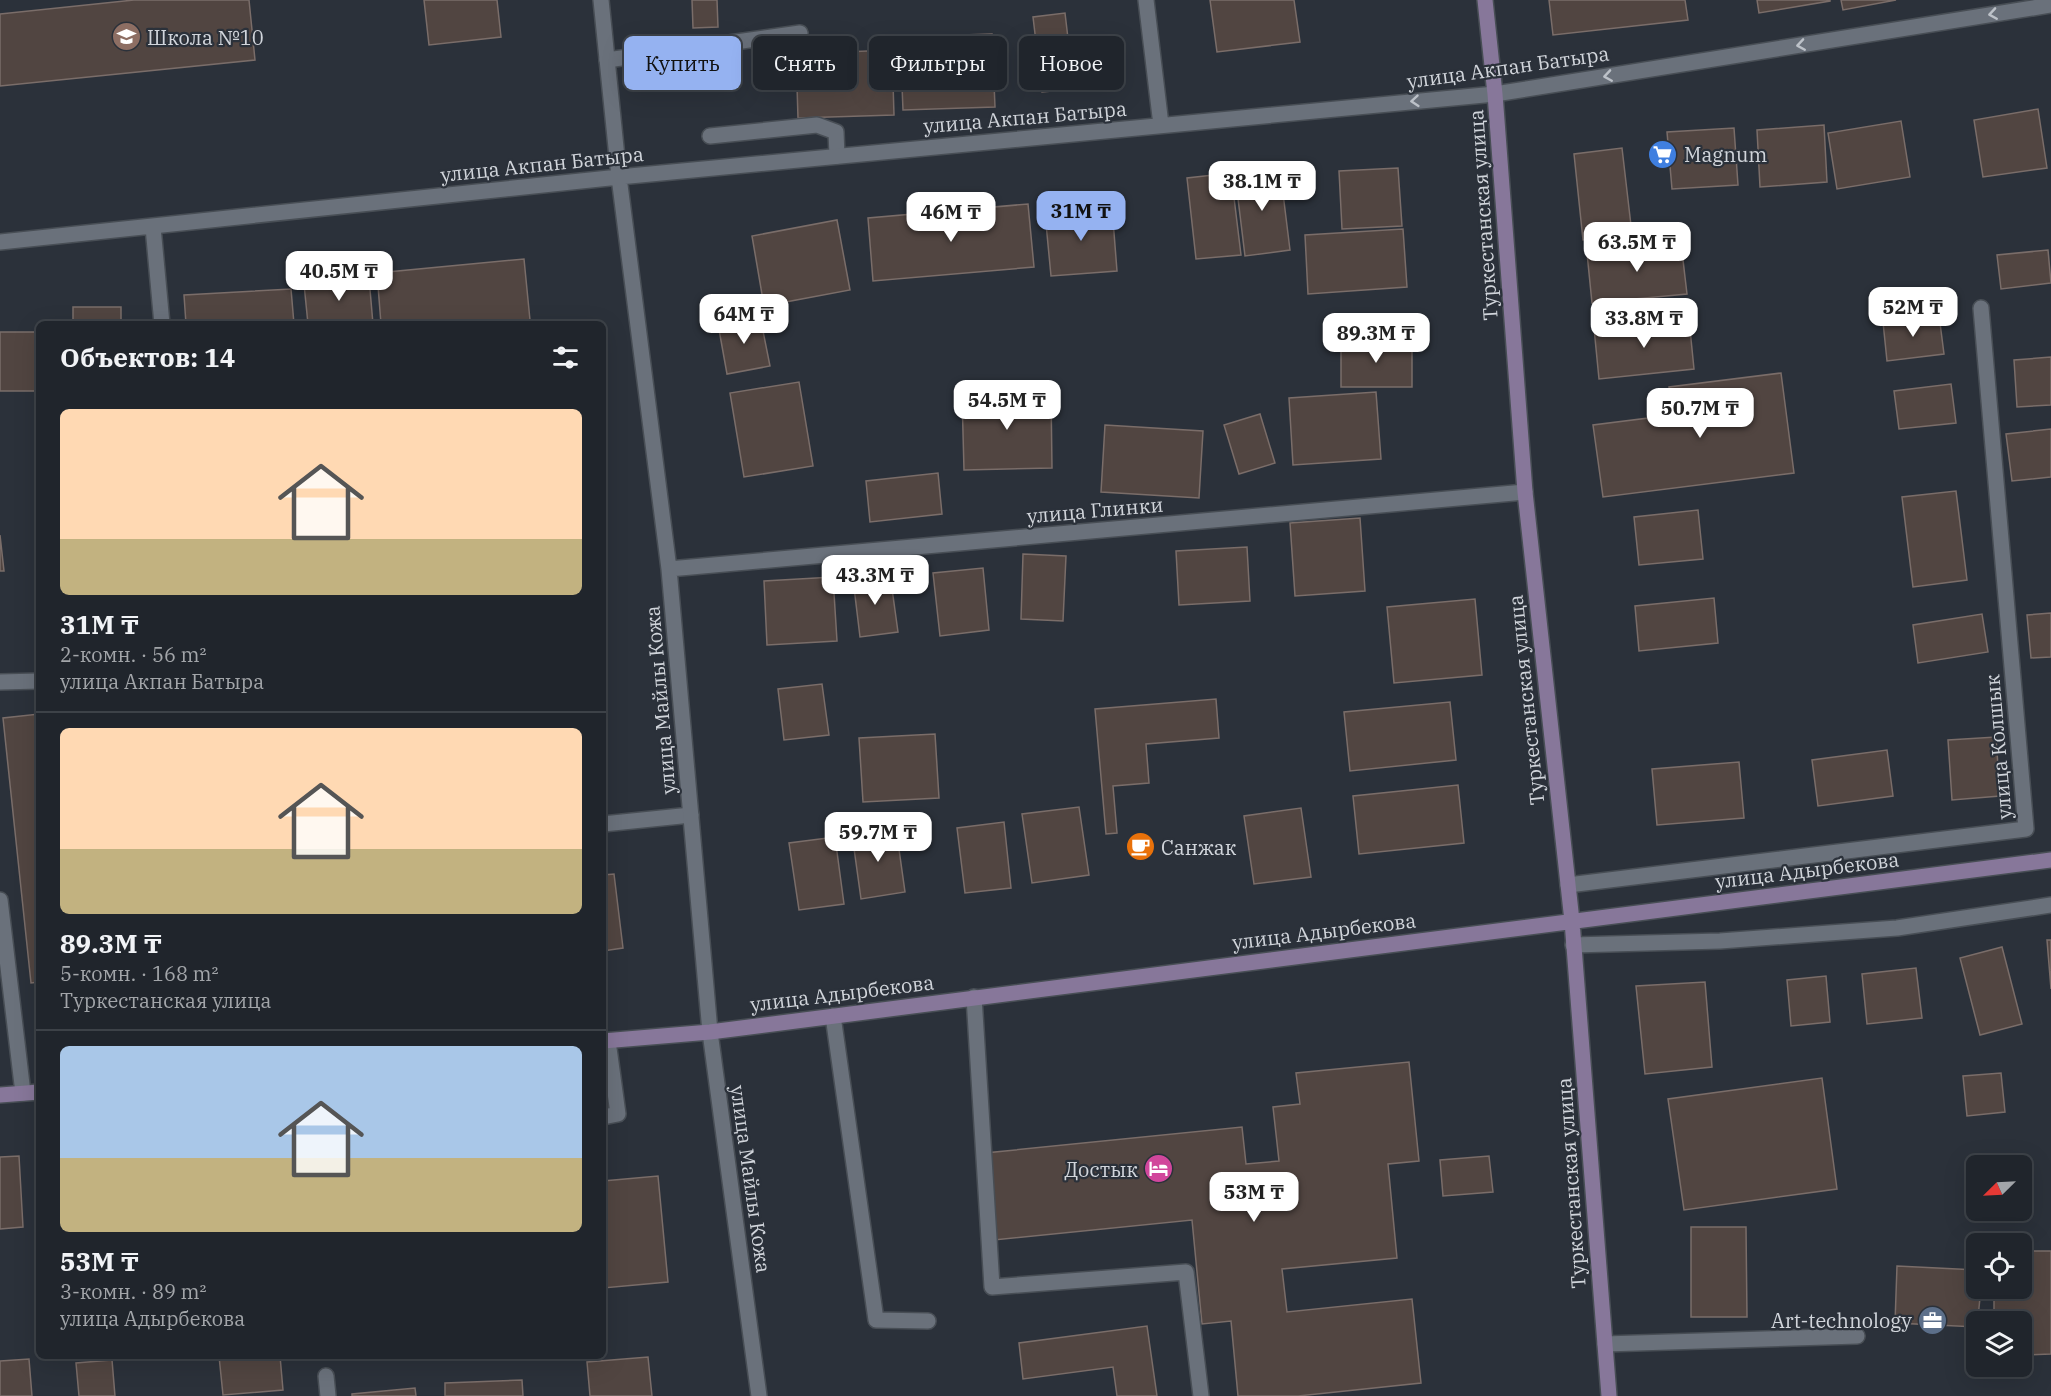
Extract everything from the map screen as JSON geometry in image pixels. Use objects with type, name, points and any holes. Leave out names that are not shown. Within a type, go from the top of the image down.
[{"type":"main road","name":"Туркестанская улица","points":[[1485,0],[1495,94],[1525,492],[1572,921],[1609,1396]]},
{"type":"main road","name":"улица Адырбекова","points":[[606,1041],[710,1032],[2051,860]]},
{"type":"main road","points":[[0,1095],[36,1092]]},
{"type":"street","name":"улица Майлы Кожа","points":[[601,0],[620,177],[669,569],[710,1032],[759,1396]]},
{"type":"street","points":[[1146,0],[1161,125]]},
{"type":"street","name":"улица Акпан Батыра","points":[[0,242],[620,177],[1495,94],[2051,5]]},
{"type":"street","points":[[607,60],[801,33]]},
{"type":"street","points":[[710,136],[817,125],[836,132],[837,156]]},
{"type":"street","points":[[153,227],[162,321]]},
{"type":"street","name":"улица Колшык","points":[[1568,885],[2026,830],[1981,308]]},
{"type":"street","name":"улица Глинки","points":[[669,569],[1525,492]]},
{"type":"street","points":[[0,682],[36,681]]},
{"type":"street","points":[[606,824],[691,815]]},
{"type":"street","points":[[0,900],[23,1093]]},
{"type":"street","points":[[1573,945],[1720,941],[1897,928],[2051,905]]},
{"type":"street","points":[[974,997],[992,1287],[1186,1272],[1201,1396]]},
{"type":"street","points":[[833,1016],[876,1320],[928,1321]]},
{"type":"street","points":[[606,1041],[618,1114],[606,1116]]},
{"type":"street","points":[[1605,1344],[1857,1336]]},
{"type":"street","points":[[326,1376],[328,1396]]},
{"type":"building","name":"Школа №10","points":[[134,0],[249,0],[255,60],[0,86],[0,14]]},
{"type":"building","points":[[424,0],[497,0],[501,37],[429,45]]},
{"type":"building","points":[[692,0],[717,0],[718,27],[693,28]]},
{"type":"building","points":[[1210,0],[1294,0],[1300,42],[1217,52]]},
{"type":"building","points":[[1549,0],[1685,0],[1688,20],[1553,35]]},
{"type":"building","points":[[1757,0],[1830,0],[1830,1],[1759,13]]},
{"type":"building","points":[[1841,0],[1896,0],[1843,10]]},
{"type":"building","points":[[1065,13],[1068,36],[1035,36],[1033,17]]},
{"type":"building","points":[[992,34],[992,36],[931,36]]},
{"type":"building","points":[[857,51],[869,51],[869,90],[893,90],[894,115],[798,118],[797,90],[857,90]]},
{"type":"building","points":[[902,90],[994,90],[995,107],[903,110]]},
{"type":"building","points":[[2038,109],[2047,168],[1983,177],[1974,120]]},
{"type":"building","points":[[1901,121],[1910,177],[1837,189],[1828,133]]},
{"type":"building","points":[[1824,125],[1827,182],[1760,187],[1757,130]]},
{"type":"building","points":[[1734,128],[1738,185],[1672,189],[1667,132]]},
{"type":"building","points":[[1622,148],[1632,234],[1583,240],[1574,154]]},
{"type":"building","points":[[1398,168],[1402,226],[1342,229],[1339,171]]},
{"type":"building","points":[[1280,169],[1290,250],[1245,256],[1235,174]]},
{"type":"building","points":[[1231,173],[1241,255],[1196,259],[1187,178]]},
{"type":"building","points":[[1028,204],[1034,267],[873,281],[868,218]]},
{"type":"building","points":[[1112,207],[1117,271],[1051,276],[1045,213]]},
{"type":"building","points":[[837,220],[850,290],[764,306],[752,236]]},
{"type":"building","points":[[1403,229],[1407,287],[1308,294],[1305,235]]},
{"type":"building","points":[[1681,243],[1687,294],[1592,303],[1587,253]]},
{"type":"building","points":[[2048,250],[2051,283],[2001,289],[1997,255]]},
{"type":"building","points":[[524,259],[530,320],[381,321],[377,273]]},
{"type":"building","points":[[369,278],[373,321],[308,321],[304,284]]},
{"type":"building","points":[[291,289],[294,321],[186,321],[184,295]]},
{"type":"building","points":[[73,307],[121,307],[121,321],[73,321]]},
{"type":"building","points":[[1939,315],[1944,354],[1887,361],[1883,322]]},
{"type":"building","points":[[760,316],[770,366],[727,374],[718,324]]},
{"type":"building","points":[[1689,319],[1694,369],[1599,379],[1594,328]]},
{"type":"building","points":[[0,332],[36,332],[36,391],[0,391]]},
{"type":"building","points":[[1341,341],[1412,341],[1412,387],[1341,387]]},
{"type":"building","points":[[2051,357],[2051,405],[2017,407],[2014,360]]},
{"type":"building","points":[[1781,373],[1794,473],[1603,497],[1593,425],[1672,415],[1669,387]]},
{"type":"building","points":[[799,382],[813,466],[744,477],[730,393]]},
{"type":"building","points":[[1951,384],[1956,423],[1899,429],[1894,391]]},
{"type":"building","points":[[1376,392],[1381,459],[1293,465],[1289,398]]},
{"type":"building","points":[[1051,393],[1052,468],[964,470],[962,395]]},
{"type":"building","points":[[1260,414],[1275,463],[1239,474],[1224,425]]},
{"type":"building","points":[[1105,425],[1203,431],[1199,498],[1101,492]]},
{"type":"building","points":[[2051,429],[2051,477],[2012,481],[2006,434]]},
{"type":"building","points":[[938,473],[942,514],[870,522],[866,481]]},
{"type":"building","points":[[1956,491],[1967,580],[1913,587],[1902,497]]},
{"type":"building","points":[[1698,510],[1703,559],[1639,565],[1634,517]]},
{"type":"building","points":[[1360,518],[1365,591],[1295,596],[1290,523]]},
{"type":"building","points":[[0,535],[4,571],[0,571]]},
{"type":"building","points":[[1247,547],[1250,601],[1179,605],[1176,551]]},
{"type":"building","points":[[1023,554],[1066,556],[1063,621],[1021,619]]},
{"type":"building","points":[[983,568],[989,630],[940,636],[933,573]]},
{"type":"building","points":[[890,574],[898,632],[860,637],[853,579]]},
{"type":"building","points":[[833,577],[837,641],[767,645],[764,581]]},
{"type":"building","points":[[1714,598],[1718,643],[1639,651],[1635,606]]},
{"type":"building","points":[[1475,599],[1482,675],[1394,683],[1387,607]]},
{"type":"building","points":[[2051,613],[2051,657],[2031,658],[2027,615]]},
{"type":"building","points":[[1982,614],[1988,652],[1918,663],[1913,625]]},
{"type":"building","points":[[822,684],[829,735],[784,740],[778,689]]},
{"type":"building","points":[[1216,699],[1219,738],[1146,744],[1149,783],[1113,786],[1117,833],[1106,834],[1095,709]]},
{"type":"building","points":[[1450,702],[1456,760],[1350,771],[1344,712]]},
{"type":"building","points":[[36,714],[36,982],[31,983],[3,718]]},
{"type":"building","points":[[935,734],[939,798],[863,802],[859,738]]},
{"type":"building","points":[[1996,737],[2000,796],[1952,800],[1948,740]]},
{"type":"building","points":[[1887,750],[1893,796],[1818,806],[1812,760]]},
{"type":"building","points":[[1739,762],[1744,818],[1657,825],[1652,769]]},
{"type":"building","points":[[1458,785],[1464,843],[1359,854],[1353,796]]},
{"type":"building","points":[[1079,807],[1089,875],[1032,883],[1022,814]]},
{"type":"building","points":[[1301,808],[1311,877],[1254,884],[1244,816]]},
{"type":"building","points":[[1004,822],[1011,888],[965,893],[957,828]]},
{"type":"building","points":[[896,828],[905,892],[861,899],[852,834]]},
{"type":"building","points":[[835,837],[844,904],[799,910],[789,843]]},
{"type":"building","points":[[614,874],[623,948],[606,951],[606,875]]},
{"type":"building","points":[[2047,940],[2051,940],[2051,989]]},
{"type":"building","points":[[2002,947],[2022,1024],[1980,1035],[1960,958]]},
{"type":"building","points":[[1916,968],[1922,1018],[1867,1024],[1862,974]]},
{"type":"building","points":[[1826,976],[1830,1022],[1791,1026],[1787,980]]},
{"type":"building","points":[[1705,982],[1712,1067],[1645,1074],[1636,986]]},
{"type":"building","points":[[1409,1062],[1419,1161],[1388,1164],[1397,1258],[1282,1269],[1287,1312],[1412,1299],[1421,1383],[1298,1396],[1238,1396],[1231,1321],[1202,1324],[1192,1220],[994,1240],[985,1153],[1242,1127],[1246,1164],[1279,1161],[1273,1107],[1300,1104],[1296,1073]]},
{"type":"building","points":[[2001,1073],[2005,1112],[1967,1116],[1963,1076]]},
{"type":"building","points":[[1822,1078],[1837,1189],[1684,1210],[1668,1099]]},
{"type":"building","points":[[19,1156],[23,1227],[0,1229],[0,1157]]},
{"type":"building","points":[[1489,1156],[1493,1192],[1443,1196],[1440,1160]]},
{"type":"building","points":[[658,1176],[668,1282],[606,1288],[606,1181]]},
{"type":"building","points":[[1691,1227],[1746,1227],[1747,1317],[1691,1317]]},
{"type":"building","points":[[2032,1251],[2051,1251],[2051,1354],[2032,1355],[2032,1311],[1994,1311],[1994,1299],[2032,1299]]},
{"type":"building","points":[[1897,1266],[1966,1269],[1966,1299],[1980,1299],[1979,1311],[1966,1311],[1966,1326],[1895,1323]]},
{"type":"building","points":[[1147,1326],[1157,1396],[1117,1396],[1113,1367],[1023,1379],[1019,1343]]},
{"type":"building","points":[[648,1357],[652,1396],[590,1396],[587,1362]]},
{"type":"building","points":[[29,1359],[32,1396],[0,1396],[0,1361]]},
{"type":"building","points":[[219,1359],[280,1359],[283,1390],[223,1395]]},
{"type":"building","points":[[112,1360],[115,1396],[79,1396],[76,1363]]},
{"type":"building","points":[[522,1380],[523,1396],[445,1396],[445,1383]]},
{"type":"building","points":[[415,1388],[416,1396],[352,1396],[352,1394]]},
{"type":"place","name":"Школа №10","points":[[126,37]]},
{"type":"place","name":"Magnum","points":[[1663,154]]},
{"type":"place","name":"Санжак","points":[[1140,847]]},
{"type":"place","name":"Достык","points":[[1159,1169]]},
{"type":"place","name":"Art-technology","points":[[1933,1320]]}]
